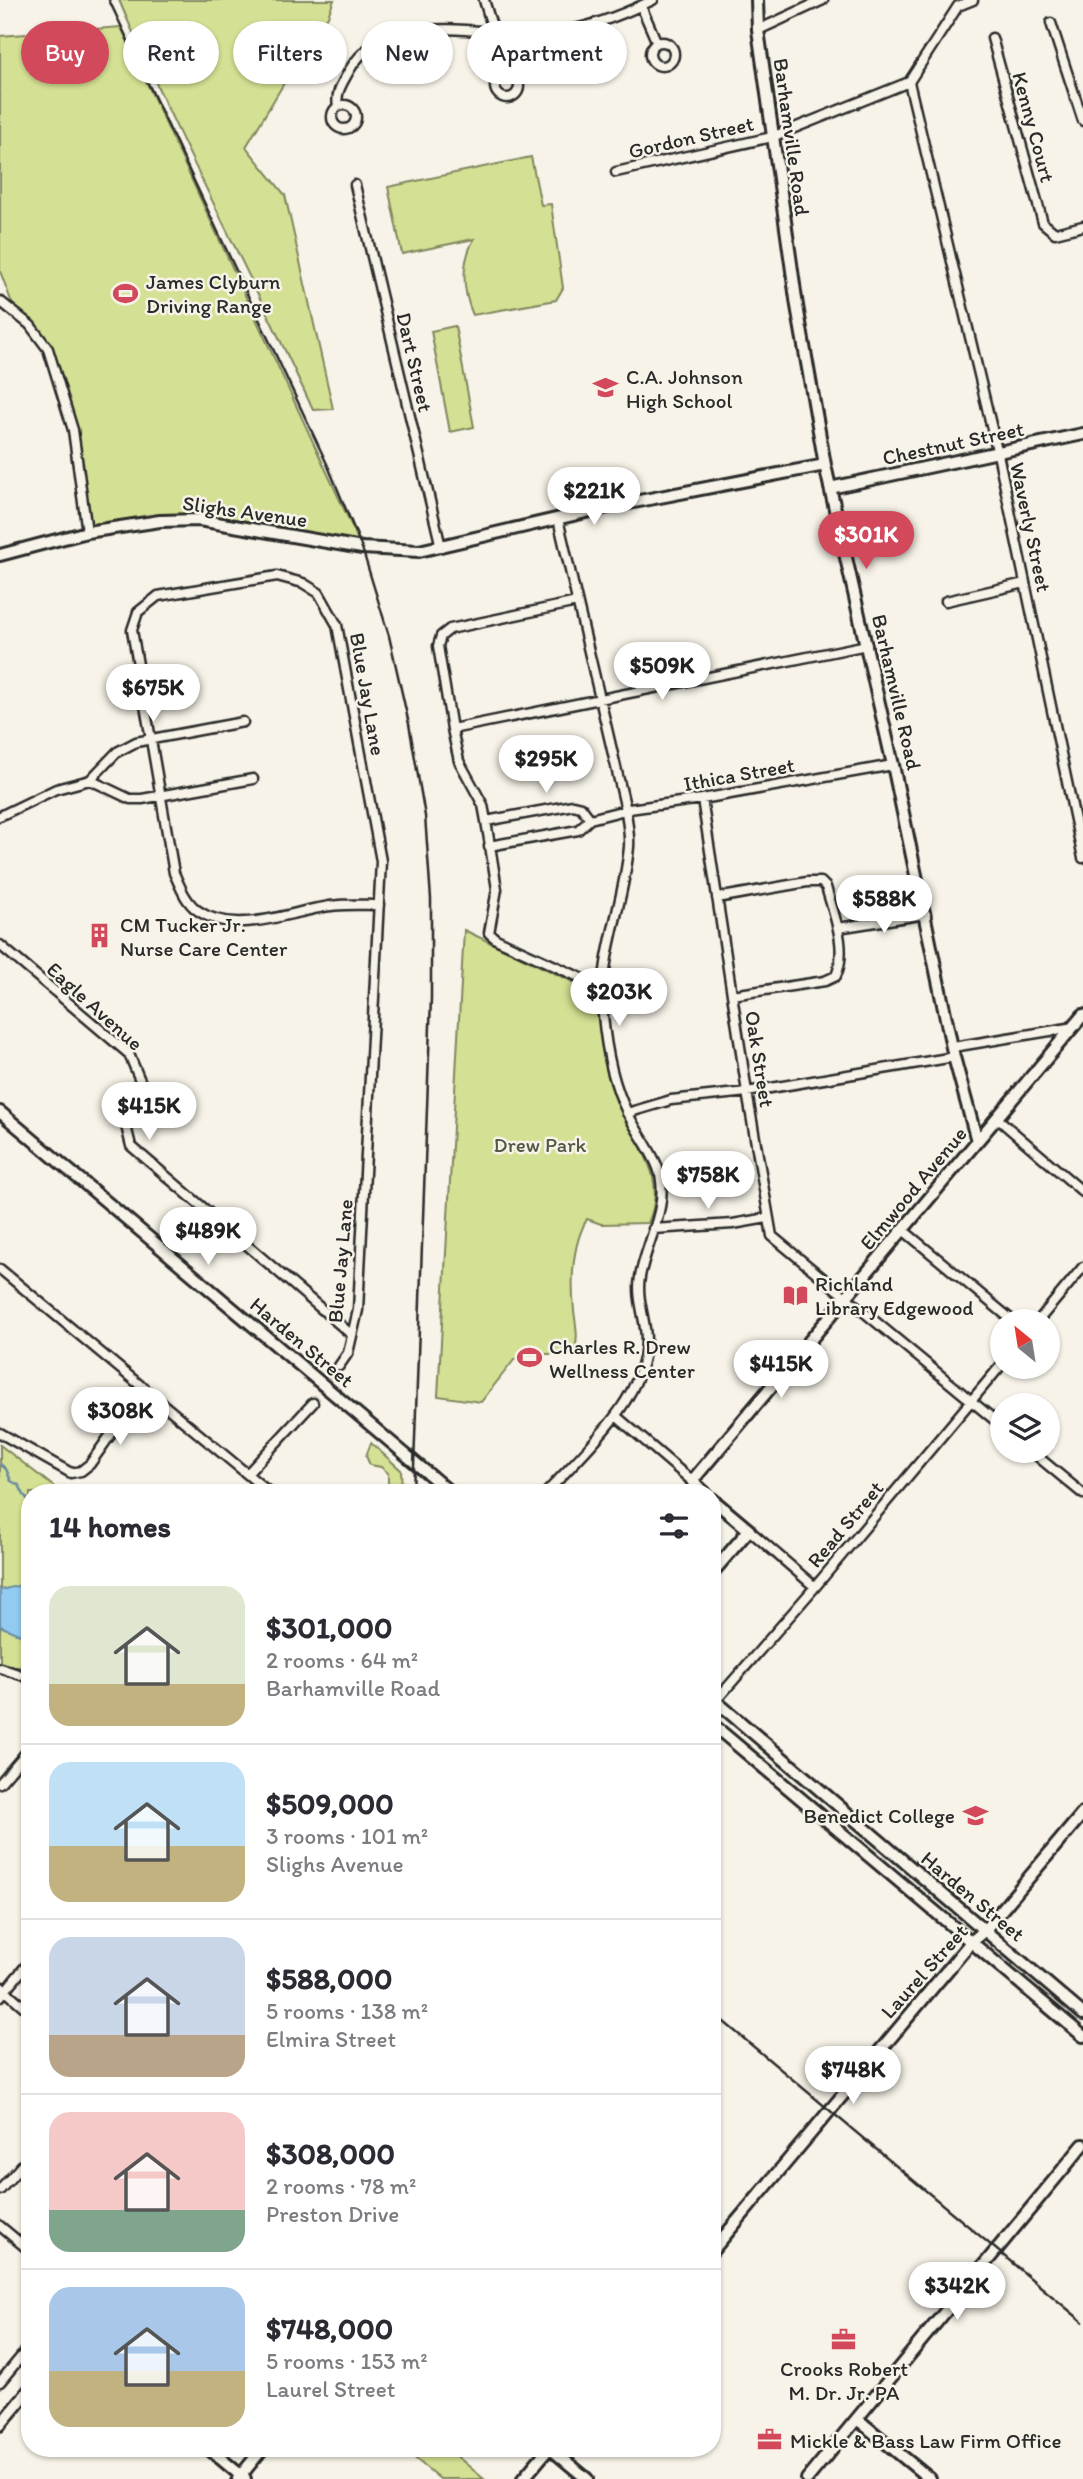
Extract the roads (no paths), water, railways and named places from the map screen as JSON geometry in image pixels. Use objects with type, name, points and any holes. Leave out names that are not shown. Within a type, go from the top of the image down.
[{"type":"street","points":[[484,0],[490,21]]},
{"type":"street","points":[[604,21],[653,0]]},
{"type":"street","name":"Barhamville Road","points":[[757,0],[758,30],[772,137],[801,330],[825,465],[867,645],[954,1052],[977,1141]]},
{"type":"street","points":[[758,30],[823,0]]},
{"type":"street","points":[[909,82],[958,6],[972,0]]},
{"type":"street","points":[[641,6],[657,43]]},
{"type":"street","points":[[1051,23],[1083,121]]},
{"type":"street","points":[[338,106],[339,89],[352,65],[372,47],[393,36],[416,29],[467,32]]},
{"type":"street","name":"Kenny Court","points":[[992,38],[1043,223],[1055,233],[1083,226]]},
{"type":"street","name":"Gordon Street","points":[[616,172],[772,137],[909,82]]},
{"type":"street","name":"Waverly Street","points":[[909,82],[998,454],[1083,858]]},
{"type":"street","name":"Dart Street","points":[[355,185],[441,547]]},
{"type":"street","points":[[0,301],[30,325],[48,349],[73,430],[87,532]]},
{"type":"street","name":"Chestnut Street","points":[[830,488],[1083,434]]},
{"type":"street","points":[[441,547],[558,519],[825,465]]},
{"type":"street","points":[[554,1484],[616,1416],[633,1387],[646,1339],[640,1304],[640,1279],[660,1209],[659,1170],[628,1113],[606,1048],[604,974],[629,844],[626,810],[558,519]]},
{"type":"street","name":"Slighs Avenue","points":[[0,555],[87,532],[160,520],[199,520],[362,548],[409,552],[441,547]]},
{"type":"street","name":"Blue Jay Lane","points":[[339,1366],[348,1353],[358,1310],[379,905],[381,861],[337,625],[318,593],[303,583],[277,576],[158,596],[138,612],[132,630],[174,873],[183,893],[195,909],[213,919],[229,921],[264,920],[347,904],[379,905]]},
{"type":"street","points":[[946,601],[1025,583]]},
{"type":"street","points":[[577,602],[450,629],[441,636],[438,646],[459,761],[483,805],[486,821],[497,890],[489,933],[496,939],[603,988]]},
{"type":"street","points":[[452,729],[867,645]]},
{"type":"street","points":[[0,816],[57,789],[90,780],[124,747],[151,739],[243,722]]},
{"type":"street","name":"Ithica Street","points":[[489,846],[578,831],[590,819],[626,810],[893,765]]},
{"type":"street","points":[[90,780],[130,799],[253,779]]},
{"type":"street","name":"Oak Street","points":[[702,799],[772,1236],[990,1416]]},
{"type":"street","points":[[486,821],[573,806],[582,807],[590,819]]},
{"type":"street","points":[[717,898],[807,881],[821,882],[838,928],[841,965],[836,976],[825,981],[732,995]]},
{"type":"street","points":[[838,928],[926,914]]},
{"type":"street","name":"Eagle Avenue","points":[[0,945],[129,1054],[142,1085],[142,1103],[126,1126],[131,1146],[352,1335]]},
{"type":"street","name":"Elmwood Avenue","points":[[692,1481],[1083,1015]]},
{"type":"street","points":[[628,1113],[671,1100],[747,1093],[1074,1027]]},
{"type":"street","name":"Harden Street","points":[[0,1111],[440,1484]]},
{"type":"street","points":[[997,1118],[1083,1192]]},
{"type":"street","points":[[653,1229],[733,1224],[767,1218]]},
{"type":"street","points":[[903,1230],[998,1309]]},
{"type":"street","points":[[1048,1309],[1083,1267]]},
{"type":"street","points":[[0,1269],[260,1484]]},
{"type":"street","name":"Read Street","points":[[721,1693],[815,1587],[990,1378]]},
{"type":"street","points":[[0,1433],[71,1473],[81,1471],[90,1464],[144,1387]]},
{"type":"street","points":[[248,1473],[313,1403]]},
{"type":"street","points":[[616,1416],[695,1484]]},
{"type":"street","points":[[1046,1463],[1083,1494]]},
{"type":"street","points":[[721,1507],[815,1587]]},
{"type":"street","points":[[721,1563],[749,1530]]},
{"type":"street","points":[[0,1668],[21,1675]]},
{"type":"street","name":"Harden Street","points":[[721,1707],[1083,2014]]},
{"type":"street","name":"Harden Street","points":[[721,1732],[1083,2036]]},
{"type":"street","points":[[0,1783],[21,1758]]},
{"type":"street","name":"Laurel Street","points":[[721,2240],[1083,1813]]},
{"type":"street","points":[[21,1971],[2,1992],[21,2006]]},
{"type":"street","points":[[807,2479],[1083,2145]]},
{"type":"street","points":[[0,2190],[21,2166]]},
{"type":"street","points":[[0,2226],[21,2244]]},
{"type":"street","points":[[0,2382],[21,2357]]},
{"type":"street","points":[[0,2424],[21,2400]]},
{"type":"street","points":[[857,2419],[930,2479]]},
{"type":"street","points":[[218,2457],[241,2478],[256,2457]]},
{"type":"street","points":[[523,2479],[542,2457]]},
{"type":"street","points":[[561,2457],[587,2479]]},
{"type":"water","points":[[21,1585],[21,1635],[0,1626],[0,1590]]},
{"type":"waterway","points":[[0,1464],[6,1469],[11,1481],[21,1489]]},
{"type":"tunnel","points":[[313,1403],[339,1366]]},
{"type":"railway","points":[[109,0],[328,466],[362,548],[389,636],[409,724],[425,816],[431,899],[431,998],[413,1484]]},
{"type":"railway","points":[[721,2020],[1083,2322]]},
{"type":"place","name":"James Clyburn Driving Range","points":[[126,293]]},
{"type":"place","name":"C.A. Johnson High School","points":[[606,388]]},
{"type":"place","name":"CM Tucker Jr. Nurse Care Center","points":[[100,936]]},
{"type":"place","name":"Richland Library Edgewood","points":[[795,1295]]},
{"type":"place","name":"Charles R. Drew Wellness Center","points":[[529,1358]]},
{"type":"place","name":"Benedict College","points":[[975,1815]]},
{"type":"place","name":"Crooks Robert M. Dr. Jr. PA","points":[[844,2339]]},
{"type":"place","name":"Mickle & Bass Law Firm Office","points":[[770,2440]]},
{"type":"park label","name":"Drew Park","points":[[540,1144]]}]
